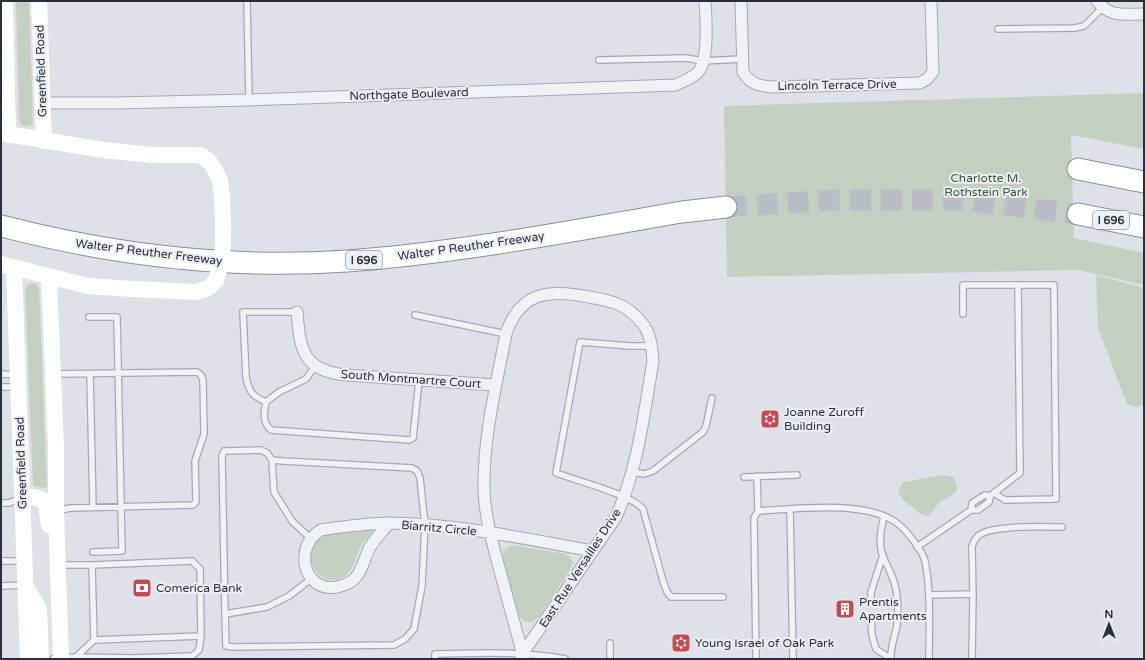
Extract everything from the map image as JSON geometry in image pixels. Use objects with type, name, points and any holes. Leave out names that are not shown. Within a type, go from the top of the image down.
[{"type":"highway","points":[[1078,169],[1144,182]]},
{"type":"highway","name":"Walter P Reuther Freeway","points":[[1,226],[63,241],[173,257],[235,262],[302,263],[414,255],[682,212],[726,207]]},
{"type":"highway","name":"I 696","points":[[1078,214],[1144,227]]},
{"type":"main road","points":[[4,1],[3,33],[5,134],[103,150],[153,155],[200,155],[208,160],[214,168],[220,181],[222,197],[223,252],[221,267],[216,280],[211,286],[196,292],[88,286],[7,266]]},
{"type":"main road","name":"Greenfield Road","points":[[39,1],[44,141]]},
{"type":"main road","name":"Greenfield Road","points":[[7,266],[18,381],[28,659]]},
{"type":"main road","points":[[49,277],[56,448],[53,659]]},
{"type":"main road","points":[[23,498],[34,497],[41,499],[46,505],[66,658]]},
{"type":"main road","points":[[25,585],[39,609],[41,659]]},
{"type":"street","name":"Northgate Boulevard","points":[[43,103],[249,100],[676,85],[692,78],[700,71],[705,54],[705,1]]},
{"type":"street","name":"Lincoln Terrace Drive","points":[[741,1],[741,59],[743,72],[748,80],[759,86],[774,87],[920,83],[927,79],[933,72],[931,1]]},
{"type":"street","points":[[1099,4],[1116,14],[1144,14]]},
{"type":"street","name":"East Rue Versailles Drive","points":[[557,292],[610,301],[623,306],[632,312],[643,324],[649,336],[653,361],[636,456],[625,497],[616,517],[523,657],[490,532],[484,492],[485,456],[487,435],[496,385],[510,321],[523,304],[546,294],[557,292]]},
{"type":"street","name":"South Montmartre Court","points":[[297,312],[299,340],[302,349],[310,361],[323,371],[333,374],[496,385]]},
{"type":"street","name":"Biarritz Circle","points":[[310,539],[322,530],[389,523],[425,525],[490,532],[594,551]]},
{"type":"street","name":"Biarritz Circle","points":[[311,579],[320,585],[332,587],[345,585],[356,578],[370,546],[389,523]]},
{"type":"street","points":[[310,539],[305,549],[305,561],[307,572],[311,579]]},
{"type":"lane","points":[[247,1],[249,100]]},
{"type":"lane","points":[[998,29],[1075,28],[1084,26],[1099,4]]},
{"type":"lane","points":[[599,60],[686,58],[703,61],[741,59]]},
{"type":"lane","points":[[964,314],[963,285],[1054,285],[1056,499],[1004,500],[992,495]]},
{"type":"lane","points":[[917,547],[971,510],[978,510],[989,502],[992,495],[1020,473],[1018,285]]},
{"type":"lane","points":[[266,402],[256,398],[247,386],[243,312],[297,312]]},
{"type":"lane","points":[[415,315],[506,334]]},
{"type":"lane","points":[[89,317],[117,317],[122,551],[93,552]]},
{"type":"lane","points":[[651,346],[580,342],[556,473],[625,497],[636,502],[643,509],[663,581],[667,592],[671,597],[723,597]]},
{"type":"lane","points":[[315,366],[306,379],[279,392],[266,402],[264,416],[267,426],[271,430],[409,440],[413,438],[419,380]]},
{"type":"lane","points":[[53,374],[196,372],[201,375],[203,380],[204,434],[195,461],[196,502],[193,505],[70,508],[56,511]]},
{"type":"lane","points":[[1,374],[18,381]]},
{"type":"lane","points":[[90,374],[93,508]]},
{"type":"lane","points":[[1,387],[18,381]]},
{"type":"lane","points":[[632,472],[644,474],[653,471],[703,432],[706,426],[712,398]]},
{"type":"lane","points":[[272,460],[412,468],[417,471],[420,478],[425,525],[422,586],[414,629],[405,639],[394,645],[226,646],[222,456],[224,451],[261,450],[267,453],[272,460],[274,492],[292,521],[310,539]]},
{"type":"lane","points":[[744,477],[797,475]]},
{"type":"lane","points":[[756,659],[754,518],[758,511],[757,476]]},
{"type":"lane","points":[[1,503],[9,503],[23,498]]},
{"type":"lane","points":[[758,511],[850,508],[878,513],[894,521],[909,533],[925,559],[929,595],[929,659]]},
{"type":"lane","points":[[790,509],[792,659]]},
{"type":"lane","points":[[871,616],[872,635],[876,649],[891,659],[897,624],[897,598],[892,573],[883,555],[880,538],[884,516]]},
{"type":"lane","points":[[972,659],[972,546],[975,539],[980,534],[1002,528],[1062,527]]},
{"type":"lane","points":[[871,602],[871,592],[883,555]]},
{"type":"lane","points":[[1,561],[24,561]]},
{"type":"lane","points":[[53,659],[192,656],[199,650],[201,636],[200,569],[192,561],[54,565]]},
{"type":"lane","points":[[92,565],[94,640]]},
{"type":"lane","points":[[225,614],[267,607],[289,596],[311,579]]},
{"type":"lane","points":[[1,586],[25,585]]},
{"type":"lane","points":[[929,595],[973,594]]},
{"type":"lane","points":[[66,658],[94,640],[201,636]]},
{"type":"lane","points":[[610,643],[610,659]]},
{"type":"lane","points":[[435,659],[435,654],[506,652],[523,657],[544,655],[565,659]]},
{"type":"green space","points":[[16,1],[29,1],[33,122],[29,126],[22,126],[19,120]]},
{"type":"green space","name":"Charlotte M. Rothstein Park","points":[[1144,93],[1144,149],[1071,135],[1074,238],[1144,253],[1144,285],[1078,270],[727,277],[724,106]]},
{"type":"green space","points":[[1096,275],[1144,288],[1144,404],[1137,407],[1127,404],[1098,328]]},
{"type":"green space","points":[[32,283],[36,284],[39,288],[46,488],[33,485],[25,292],[27,285]]},
{"type":"green space","points":[[942,475],[953,477],[957,487],[956,491],[951,496],[939,503],[928,516],[919,513],[899,494],[900,486],[904,482]]},
{"type":"green space","points":[[371,529],[373,532],[361,546],[351,570],[345,576],[336,580],[327,579],[320,575],[314,568],[311,560],[311,552],[314,544],[322,537],[339,532]]},
{"type":"green space","points":[[511,545],[566,554],[573,562],[570,570],[539,617],[531,622],[524,621],[520,617],[507,575],[503,554],[504,551]]},
{"type":"tunnel","points":[[726,207],[833,200],[962,200],[1078,214]]},
{"type":"place","name":"Joanne Zuroff Building","points":[[770,419]]},
{"type":"place","name":"Comerica Bank","points":[[142,588]]},
{"type":"place","name":"Prentis Apartments","points":[[845,609]]},
{"type":"place","name":"Young Israel of Oak Park","points":[[681,643]]}]
